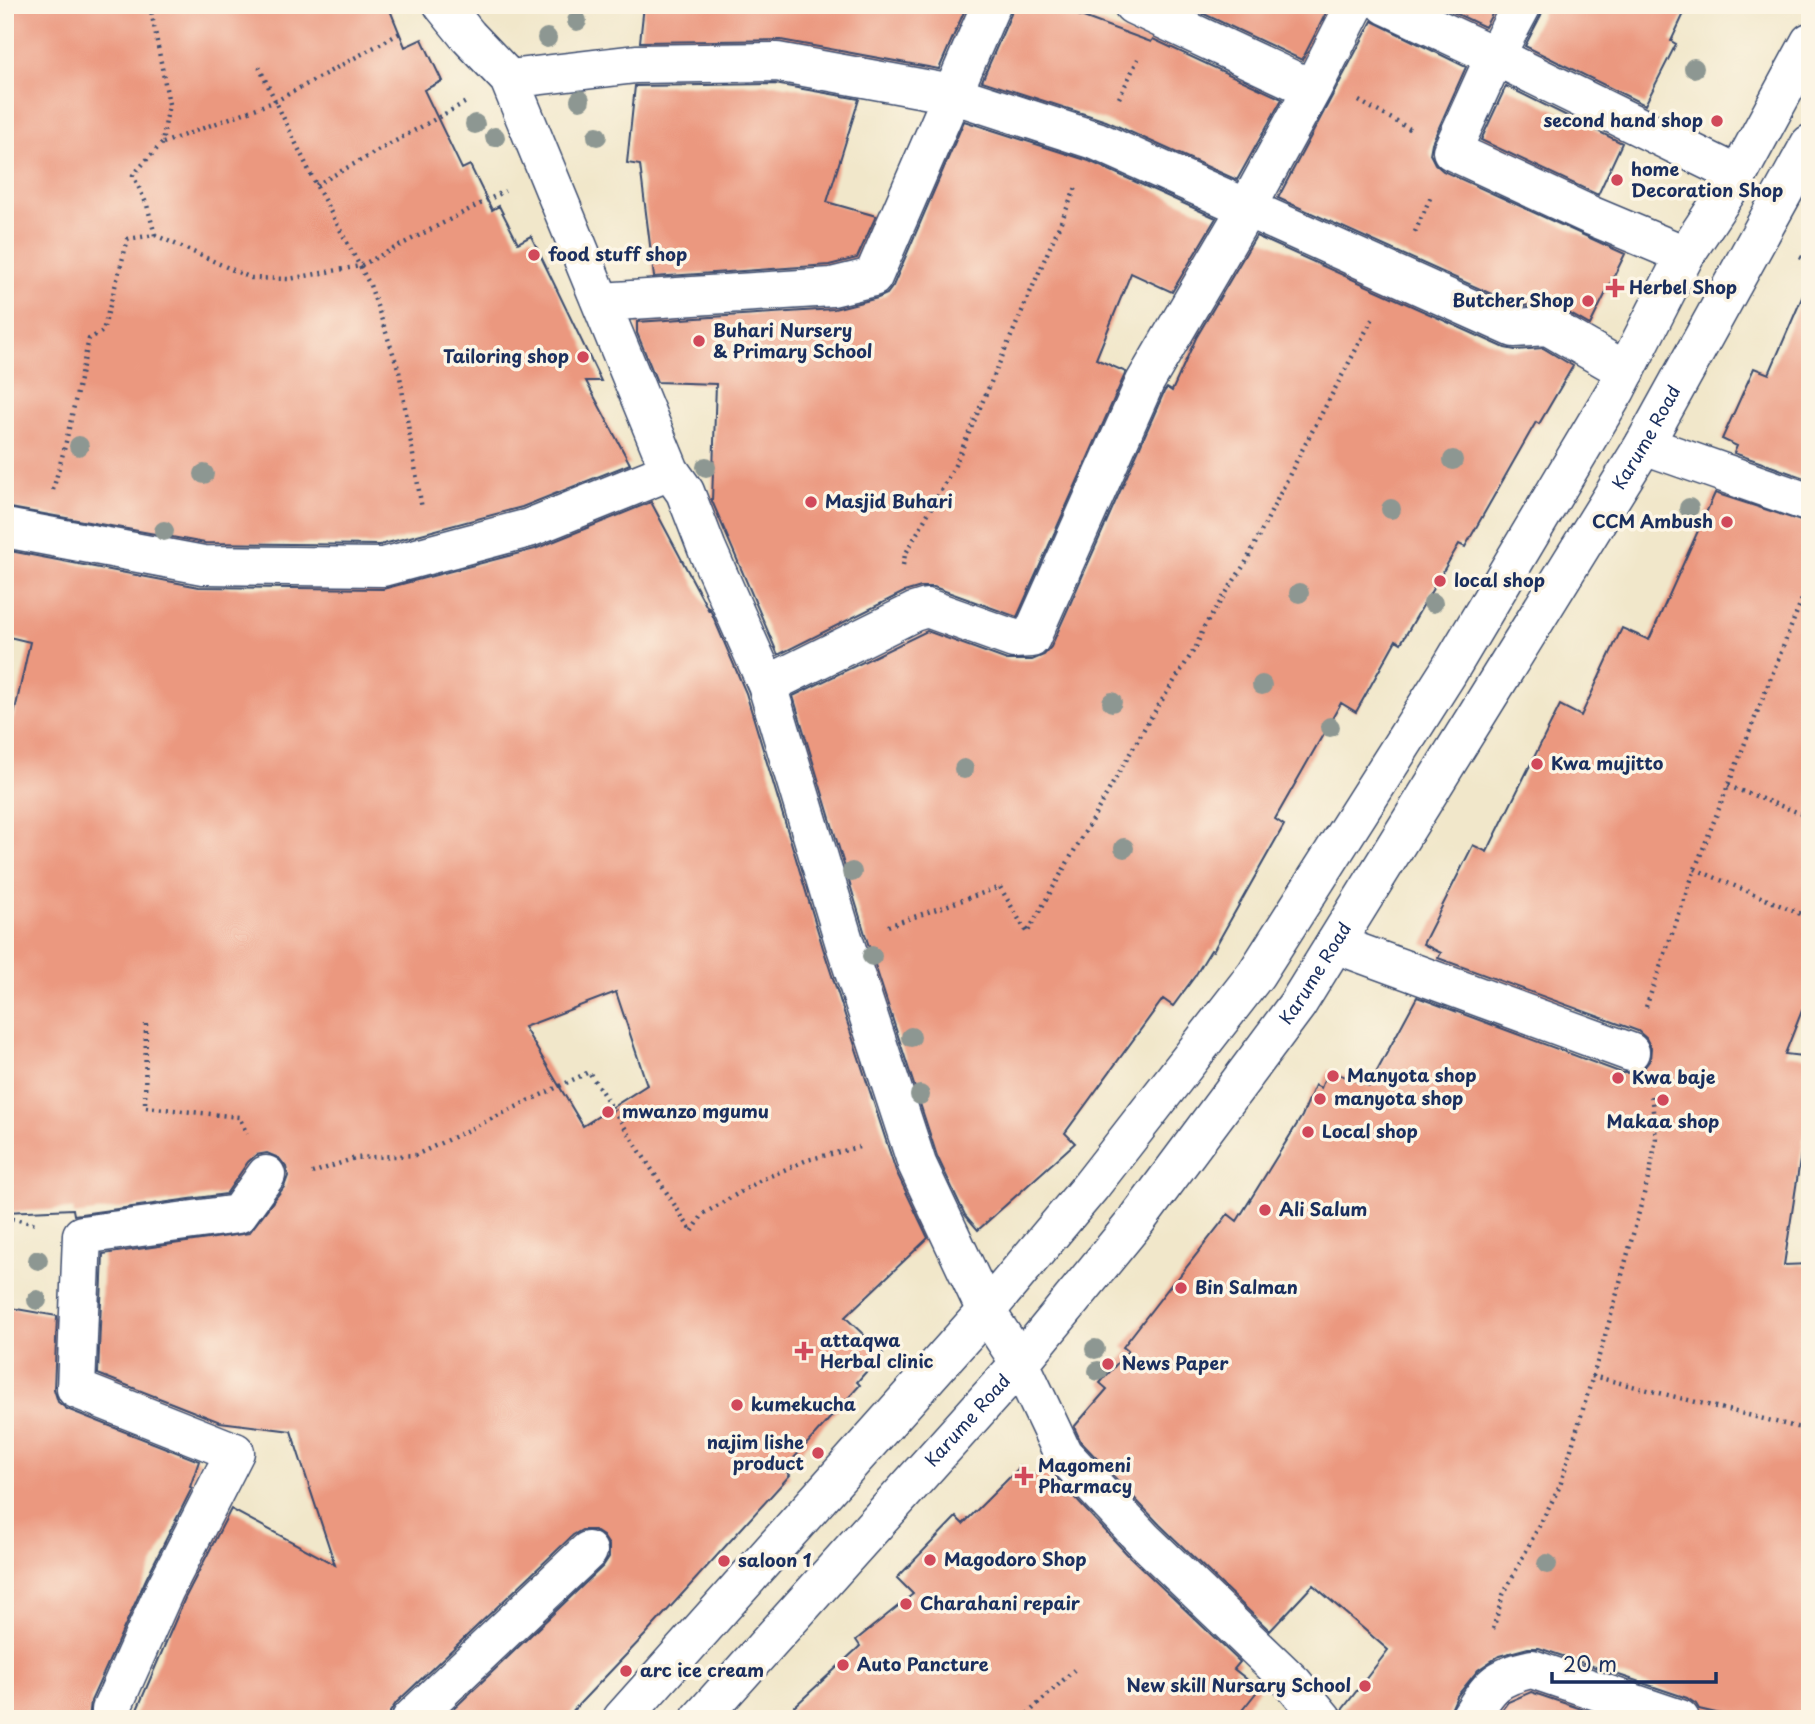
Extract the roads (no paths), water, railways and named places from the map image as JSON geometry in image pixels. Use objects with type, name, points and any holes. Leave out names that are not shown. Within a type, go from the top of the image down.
[{"type":"street","points":[[601,302],[832,287],[873,277],[991,5]]},
{"type":"street","points":[[767,685],[927,608],[1014,639],[1031,638],[1145,382],[1247,208],[1355,5]]},
{"type":"street","points":[[1386,5],[1738,175]]},
{"type":"street","points":[[1521,5],[1452,151],[1592,216],[1685,255]]},
{"type":"street","points":[[444,7],[509,79],[670,471],[685,492],[767,685],[844,941],[917,1164],[986,1311],[1020,1363],[1063,1454],[1144,1540],[1294,1684],[1323,1719]]},
{"type":"street","points":[[1146,11],[1315,84]]},
{"type":"street","points":[[622,1719],[986,1311],[1091,1186],[1256,974],[1447,674],[1626,371],[1685,255],[1738,175],[1810,42]]},
{"type":"street","points":[[509,79],[636,64],[777,62],[952,94],[1097,141],[1514,328],[1548,326],[1626,371]]},
{"type":"street","name":"Karume Road","points":[[700,1719],[1020,1363],[1145,1210],[1297,1005],[1644,445],[1810,144]]},
{"type":"street","points":[[1644,445],[1810,503]]},
{"type":"street","points":[[23,531],[203,565],[383,567],[529,528],[670,471]]},
{"type":"street","points":[[1335,944],[1630,1052]]},
{"type":"street","points":[[111,1719],[111,1710],[165,1589],[234,1452],[76,1389],[82,1235],[238,1214],[266,1175]]},
{"type":"street","points":[[411,1719],[588,1551]]},
{"type":"street","points":[[1478,1704],[1509,1674],[1532,1669],[1680,1719]]},
{"type":"place","name":"second hand shop","points":[[1717,121]]},
{"type":"place","name":"home Decoration Shop","points":[[1617,180]]},
{"type":"place","name":"food stuff shop","points":[[534,255]]},
{"type":"place","name":"Herbel Shop","points":[[1615,288]]},
{"type":"place","name":"Butcher Shop","points":[[1588,301]]},
{"type":"place","name":"Buhari Nursery & Primary School","points":[[699,341]]},
{"type":"place","name":"Tailoring shop","points":[[583,357]]},
{"type":"place","name":"Masjid Buhari","points":[[811,502]]},
{"type":"place","name":"CCM Ambush","points":[[1727,522]]},
{"type":"place","name":"local shop","points":[[1440,581]]},
{"type":"place","name":"Kwa mujitto","points":[[1537,764]]},
{"type":"place","name":"Manyota shop","points":[[1333,1076]]},
{"type":"place","name":"Kwa baje","points":[[1618,1078]]},
{"type":"place","name":"manyota shop","points":[[1320,1099]]},
{"type":"place","name":"Makaa shop","points":[[1663,1100]]},
{"type":"place","name":"mwanzo mgumu","points":[[608,1112]]},
{"type":"place","name":"Local shop","points":[[1308,1132]]},
{"type":"place","name":"Ali Salum","points":[[1265,1210]]},
{"type":"place","name":"Bin Salman","points":[[1181,1288]]},
{"type":"place","name":"attaqwa Herbal clinic","points":[[804,1351]]},
{"type":"place","name":"News Paper","points":[[1108,1364]]},
{"type":"place","name":"kumekucha","points":[[737,1405]]},
{"type":"place","name":"najim lishe product","points":[[818,1453]]},
{"type":"place","name":"Magomeni Pharmacy","points":[[1024,1476]]},
{"type":"place","name":"Magodoro Shop","points":[[930,1560]]},
{"type":"place","name":"saloon 1","points":[[724,1561]]},
{"type":"place","name":"Charahani repair","points":[[906,1604]]},
{"type":"place","name":"Auto Pancture","points":[[843,1665]]},
{"type":"place","name":"arc ice cream","points":[[626,1671]]},
{"type":"place","name":"New skill Nursary School","points":[[1365,1686]]}]
